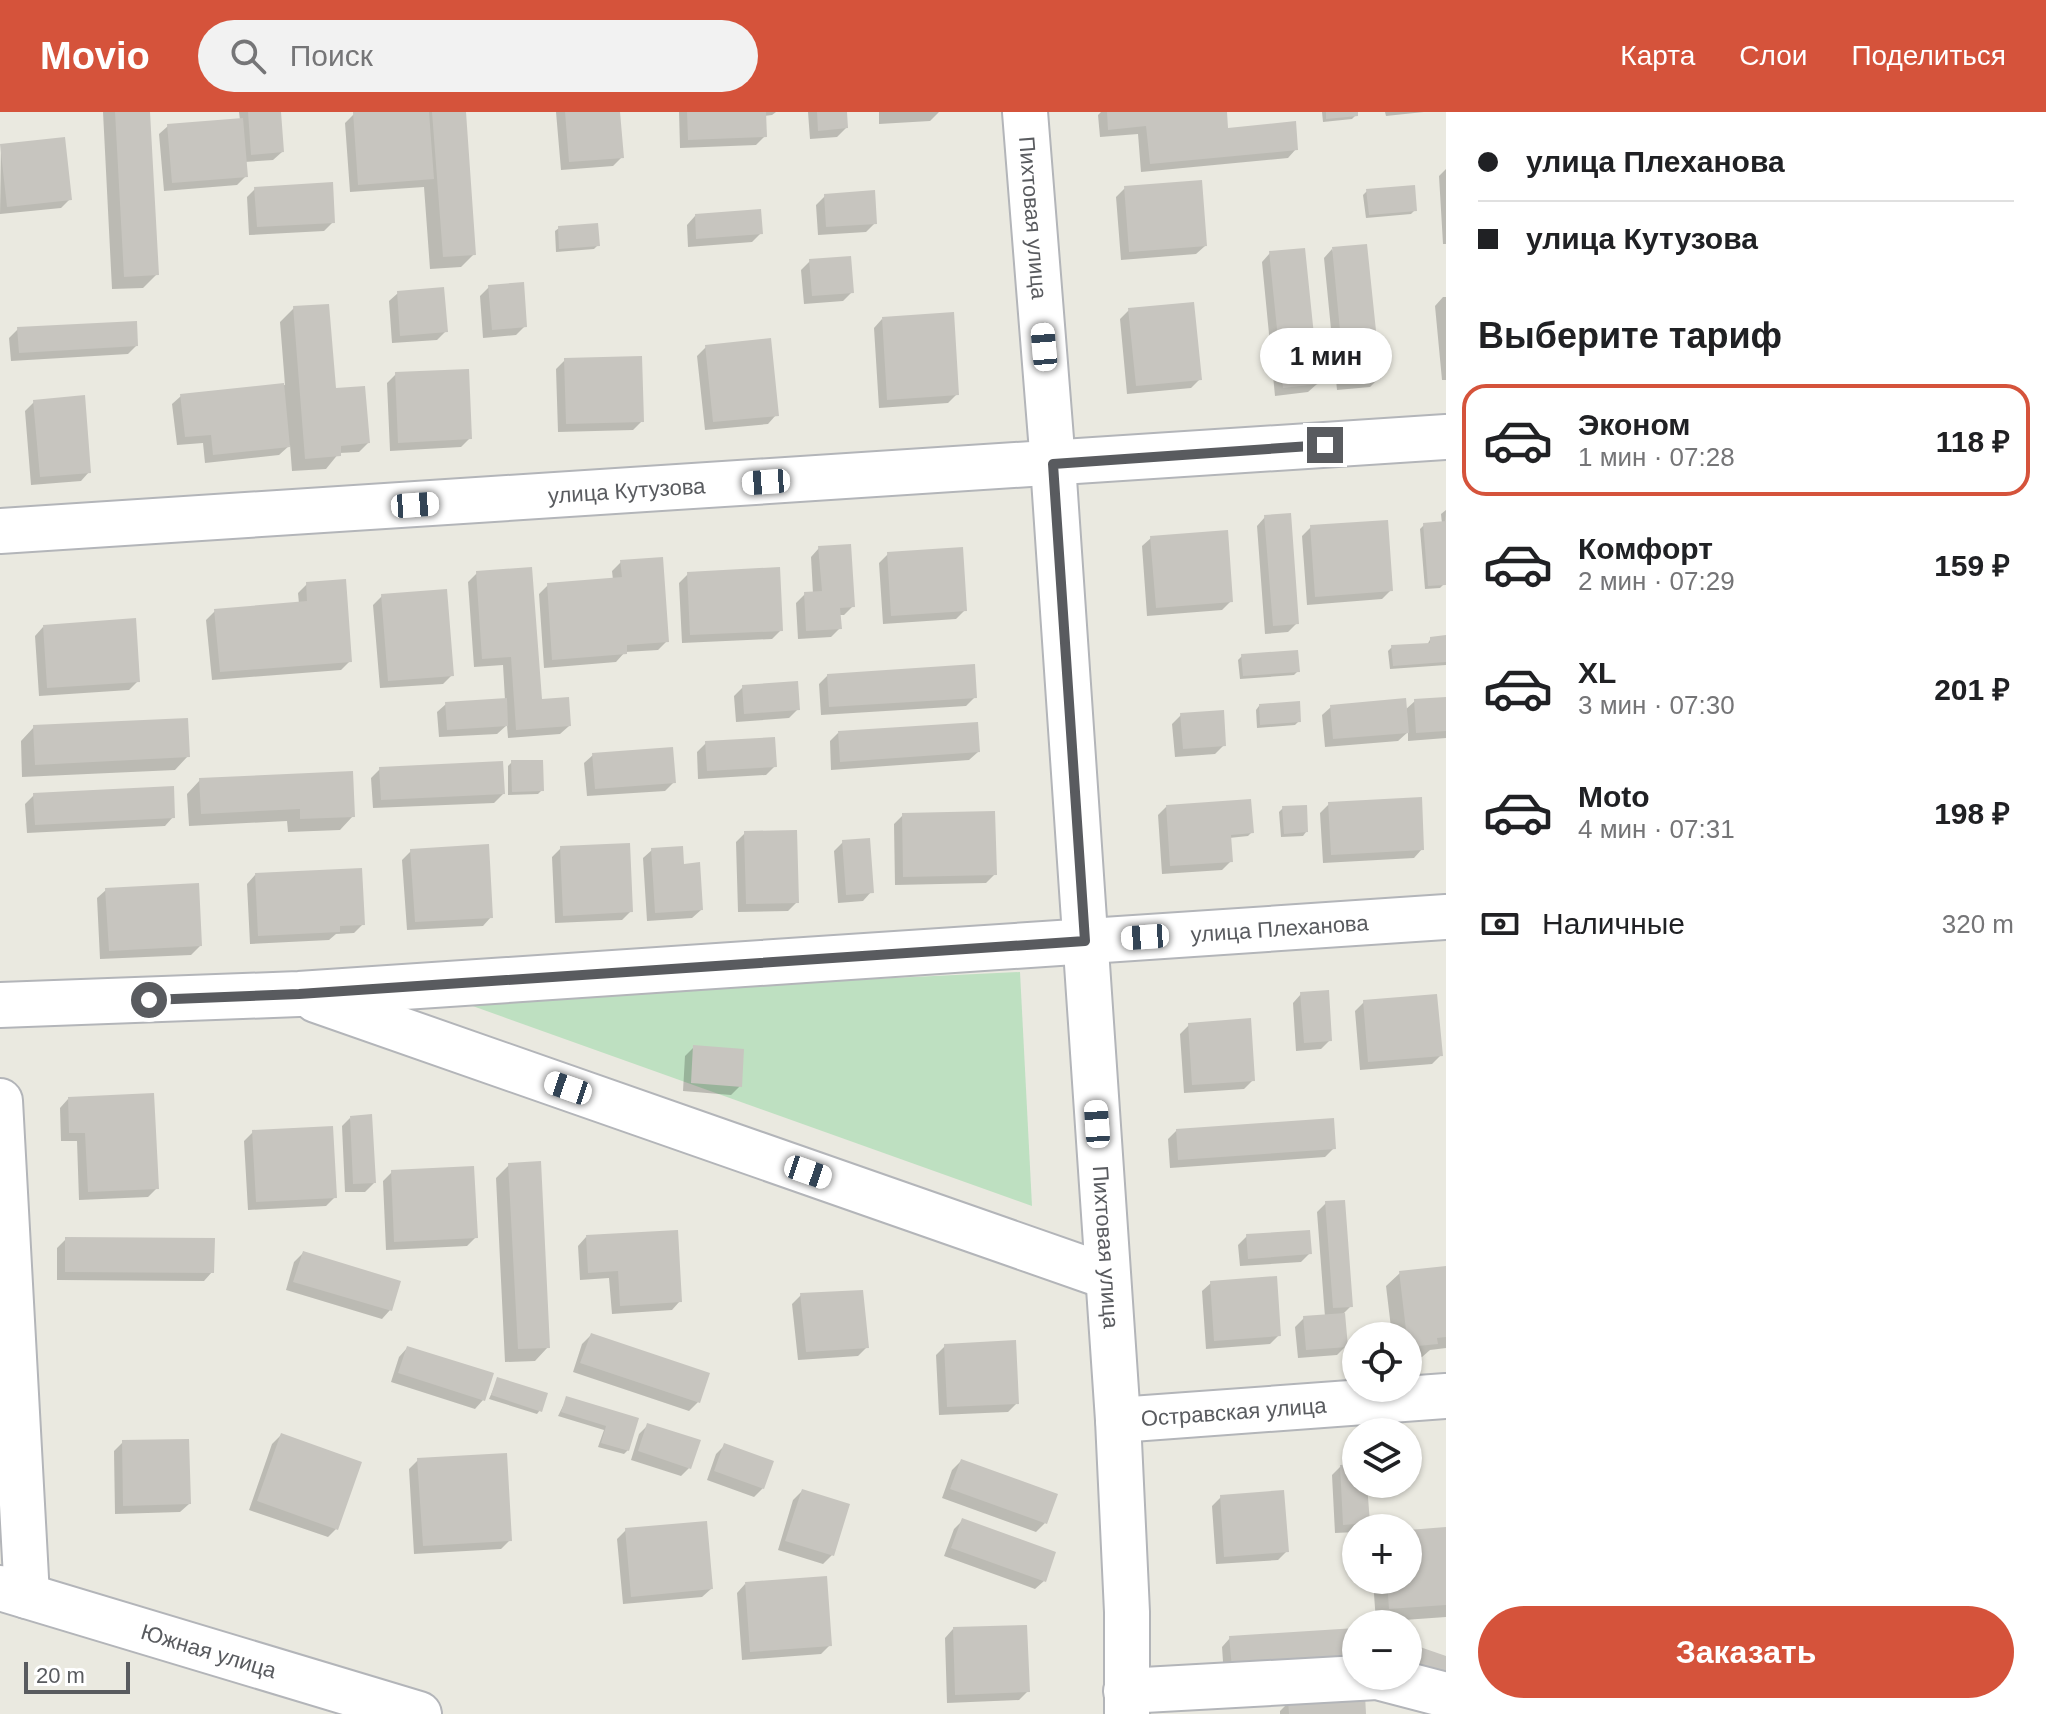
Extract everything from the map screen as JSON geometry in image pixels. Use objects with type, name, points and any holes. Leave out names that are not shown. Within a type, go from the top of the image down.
[{"type":"street","name":"Пихтовая улица","points":[[1025,112],[1053,464],[1118,1420],[1127,1612],[1127,1702]]},
{"type":"street","name":"улица Кутузова","points":[[0,531],[1446,437]]},
{"type":"street","name":"улица Плеханова","points":[[0,1005],[299,994],[1446,917]]},
{"type":"street","name":"улица Плеханова","points":[[299,994],[1108,1277]]},
{"type":"street","points":[[0,1101],[14,1592]]},
{"type":"street","name":"Остравская улица","points":[[1118,1420],[1446,1396]]},
{"type":"street","name":"Южная улица","points":[[14,1592],[419,1714]]},
{"type":"street","points":[[1127,1702],[1377,1677],[1446,1695]]},
{"type":"green space","points":[[1020,972],[1032,1206],[453,999]]},
{"type":"building","points":[[115,112],[150,112],[159,275],[124,277]]},
{"type":"building","points":[[248,112],[281,112],[284,152],[251,155]]},
{"type":"building","points":[[353,112],[429,112],[434,179],[358,185]]},
{"type":"building","points":[[432,112],[466,112],[476,255],[443,257]]},
{"type":"building","points":[[565,112],[620,112],[624,158],[569,162]]},
{"type":"building","points":[[687,112],[766,112],[767,137],[688,140]]},
{"type":"building","points":[[817,112],[847,112],[848,128],[818,131]]},
{"type":"building","points":[[1107,112],[1227,112],[1228,128],[1296,121],[1298,150],[1150,164],[1146,126],[1108,130]]},
{"type":"building","points":[[1326,112],[1358,112],[1358,116],[1326,119]]},
{"type":"building","points":[[243,118],[248,177],[172,183],[167,124]]},
{"type":"building","points":[[65,137],[72,200],[7,207],[0,144]]},
{"type":"building","points":[[1202,180],[1207,246],[1129,252],[1124,186]]},
{"type":"building","points":[[333,182],[335,223],[257,227],[254,187]]},
{"type":"building","points":[[1415,185],[1417,211],[1369,215],[1366,189]]},
{"type":"building","points":[[875,190],[877,224],[826,227],[824,194]]},
{"type":"building","points":[[761,209],[763,234],[696,239],[695,214]]},
{"type":"building","points":[[598,223],[600,246],[559,249],[558,226]]},
{"type":"building","points":[[1367,244],[1381,379],[1345,383],[1332,247]]},
{"type":"building","points":[[1305,248],[1319,384],[1283,388],[1269,251]]},
{"type":"building","points":[[851,256],[854,293],[812,296],[809,259]]},
{"type":"building","points":[[524,282],[527,327],[492,330],[488,285]]},
{"type":"building","points":[[444,287],[448,332],[400,336],[397,291]]},
{"type":"building","points":[[1194,302],[1202,380],[1136,386],[1128,308]]},
{"type":"building","points":[[329,304],[336,388],[365,386],[370,443],[341,446],[341,456],[305,459],[293,306]]},
{"type":"building","points":[[954,312],[959,395],[887,400],[882,317]]},
{"type":"building","points":[[137,321],[138,346],[19,353],[17,327]]},
{"type":"building","points":[[771,338],[779,416],[713,422],[705,345]]},
{"type":"building","points":[[642,356],[644,422],[566,424],[564,358]]},
{"type":"building","points":[[469,369],[472,439],[398,443],[395,372]]},
{"type":"building","points":[[284,383],[290,447],[213,455],[211,435],[185,437],[180,394]]},
{"type":"building","points":[[85,395],[91,473],[40,477],[33,400]]},
{"type":"building","points":[[1291,513],[1299,624],[1273,626],[1264,515]]},
{"type":"building","points":[[1388,520],[1393,591],[1315,597],[1310,525]]},
{"type":"building","points":[[1446,521],[1446,585],[1428,586],[1423,523]]},
{"type":"building","points":[[1228,530],[1233,602],[1156,608],[1150,536]]},
{"type":"building","points":[[851,544],[855,607],[840,608],[842,629],[806,631],[804,592],[822,591],[818,546]]},
{"type":"building","points":[[963,547],[967,611],[891,616],[887,552]]},
{"type":"building","points":[[663,557],[669,642],[627,645],[627,654],[552,660],[547,583],[622,577],[620,560]]},
{"type":"building","points":[[532,567],[542,699],[569,697],[571,726],[516,730],[511,657],[482,659],[476,571]]},
{"type":"building","points":[[780,567],[783,631],[690,635],[687,572]]},
{"type":"building","points":[[346,579],[352,662],[220,672],[214,609],[307,601],[306,582]]},
{"type":"building","points":[[447,589],[454,676],[388,681],[381,594]]},
{"type":"building","points":[[136,618],[140,682],[47,688],[43,625]]},
{"type":"building","points":[[1446,635],[1446,662],[1393,666],[1391,645],[1430,643],[1430,637]]},
{"type":"building","points":[[1298,650],[1300,672],[1243,676],[1241,654]]},
{"type":"building","points":[[975,664],[977,698],[829,707],[827,674]]},
{"type":"building","points":[[798,681],[800,710],[744,714],[742,685]]},
{"type":"building","points":[[1446,697],[1446,731],[1416,733],[1414,699]]},
{"type":"building","points":[[507,698],[508,726],[447,730],[445,702]]},
{"type":"building","points":[[1406,698],[1409,733],[1333,739],[1330,705]]},
{"type":"building","points":[[1300,701],[1301,722],[1260,725],[1259,704]]},
{"type":"building","points":[[1224,710],[1226,746],[1183,749],[1180,713]]},
{"type":"building","points":[[188,718],[190,757],[35,765],[33,725]]},
{"type":"building","points":[[978,722],[980,752],[840,762],[838,731]]},
{"type":"building","points":[[775,737],[777,767],[707,771],[705,741]]},
{"type":"building","points":[[673,747],[676,783],[595,789],[592,753]]},
{"type":"building","points":[[511,760],[543,760],[544,791],[512,792]]},
{"type":"building","points":[[503,761],[505,794],[381,800],[379,767]]},
{"type":"building","points":[[353,771],[355,817],[300,819],[300,809],[201,814],[199,778]]},
{"type":"building","points":[[174,786],[175,818],[35,825],[33,793]]},
{"type":"building","points":[[1422,797],[1424,850],[1331,855],[1328,802]]},
{"type":"building","points":[[1251,799],[1254,833],[1231,835],[1233,862],[1170,866],[1166,805]]},
{"type":"building","points":[[1307,805],[1308,832],[1284,834],[1282,806]]},
{"type":"building","points":[[995,811],[997,875],[903,877],[902,813]]},
{"type":"building","points":[[797,830],[799,903],[746,904],[744,831]]},
{"type":"building","points":[[870,838],[874,893],[846,895],[842,840]]},
{"type":"building","points":[[630,843],[633,912],[563,916],[560,846]]},
{"type":"building","points":[[489,844],[493,918],[415,922],[410,849]]},
{"type":"building","points":[[683,846],[684,864],[700,862],[703,910],[655,913],[651,848]]},
{"type":"building","points":[[362,868],[365,925],[340,926],[340,932],[258,936],[255,873]]},
{"type":"building","points":[[199,883],[202,946],[109,951],[105,888]]},
{"type":"building","points":[[1329,990],[1332,1041],[1304,1043],[1300,992]]},
{"type":"building","points":[[1437,994],[1443,1056],[1368,1062],[1363,1000]]},
{"type":"building","points":[[1251,1018],[1255,1081],[1192,1085],[1188,1023]]},
{"type":"building","points":[[693,1045],[744,1049],[742,1087],[691,1083]]},
{"type":"building","points":[[154,1093],[159,1189],[88,1192],[85,1133],[69,1133],[68,1097]]},
{"type":"building","points":[[372,1114],[376,1183],[353,1184],[350,1116]]},
{"type":"building","points":[[1334,1118],[1336,1149],[1178,1160],[1176,1129]]},
{"type":"building","points":[[333,1126],[337,1198],[256,1202],[252,1130]]},
{"type":"building","points":[[541,1161],[550,1348],[518,1349],[508,1163]]},
{"type":"building","points":[[474,1166],[478,1238],[394,1242],[391,1170]]},
{"type":"building","points":[[1345,1200],[1353,1307],[1333,1308],[1325,1201]]},
{"type":"building","points":[[678,1230],[682,1302],[620,1306],[618,1271],[588,1273],[586,1235]]},
{"type":"building","points":[[1310,1230],[1312,1254],[1248,1259],[1246,1234]]},
{"type":"building","points":[[65,1237],[215,1238],[214,1273],[65,1272]]},
{"type":"building","points":[[303,1251],[401,1281],[392,1311],[293,1282]]},
{"type":"building","points":[[1446,1266],[1446,1337],[1437,1338],[1438,1344],[1422,1346],[1422,1322],[1405,1322],[1399,1271]]},
{"type":"building","points":[[1277,1276],[1281,1336],[1214,1341],[1210,1281]]},
{"type":"building","points":[[863,1290],[869,1348],[806,1352],[800,1293]]},
{"type":"building","points":[[1345,1313],[1342,1347],[1306,1350],[1303,1316]]},
{"type":"building","points":[[591,1333],[710,1373],[700,1403],[580,1363]]},
{"type":"building","points":[[1016,1340],[1019,1404],[947,1407],[944,1344]]},
{"type":"building","points":[[407,1346],[494,1373],[485,1401],[398,1373]]},
{"type":"building","points":[[497,1377],[548,1393],[542,1412],[491,1395]]},
{"type":"building","points":[[566,1396],[639,1418],[629,1451],[601,1443],[606,1426],[561,1412]]},
{"type":"building","points":[[647,1423],[701,1440],[691,1469],[638,1451]]},
{"type":"building","points":[[281,1433],[362,1462],[338,1530],[257,1501]]},
{"type":"building","points":[[189,1439],[191,1504],[123,1506],[122,1440]]},
{"type":"building","points":[[724,1443],[774,1461],[764,1489],[714,1471]]},
{"type":"building","points":[[507,1453],[512,1541],[423,1546],[417,1458]]},
{"type":"building","points":[[961,1459],[1058,1494],[1047,1524],[950,1489]]},
{"type":"building","points":[[1340,1465],[1342,1498],[1368,1498],[1369,1514],[1342,1514]]},
{"type":"building","points":[[802,1489],[850,1504],[834,1556],[785,1541]]},
{"type":"building","points":[[1284,1490],[1289,1552],[1224,1557],[1220,1495]]},
{"type":"building","points":[[962,1518],[1056,1552],[1046,1582],[951,1548]]},
{"type":"building","points":[[707,1521],[713,1589],[631,1597],[625,1528]]},
{"type":"building","points":[[1446,1527],[1446,1605],[1389,1609],[1388,1594],[1422,1594],[1422,1529]]},
{"type":"building","points":[[827,1576],[832,1646],[750,1652],[745,1582]]},
{"type":"building","points":[[1027,1625],[1030,1692],[955,1695],[953,1627]]},
{"type":"building","points":[[1342,1629],[1342,1661],[1232,1668],[1229,1636]]},
{"type":"building","points":[[1422,1648],[1446,1656],[1446,1682],[1422,1674]]},
{"type":"building","points":[[1365,1695],[1366,1714],[1289,1714],[1288,1700]]},
{"type":"route","points":[[149,1000],[299,994],[1085,941],[1053,464],[1325,445]]}]
